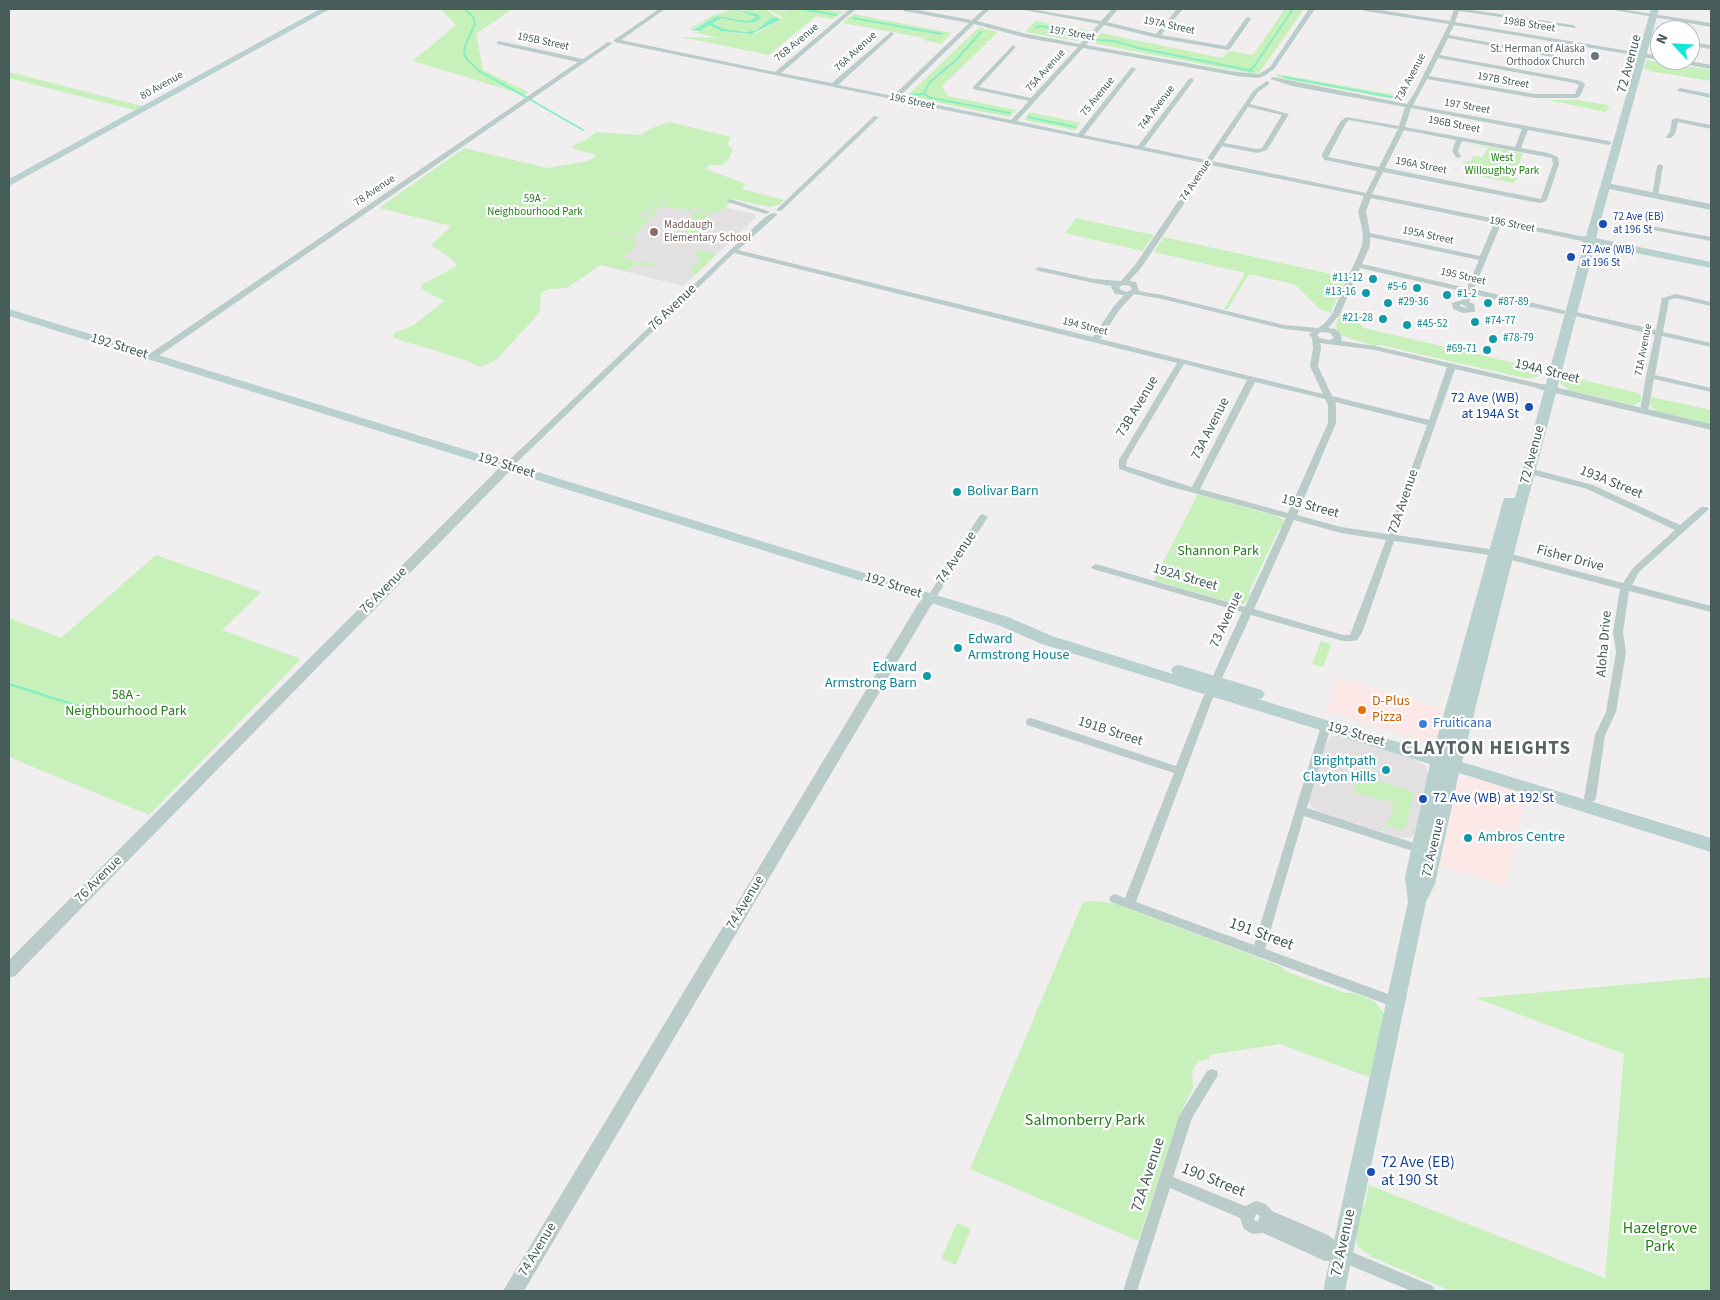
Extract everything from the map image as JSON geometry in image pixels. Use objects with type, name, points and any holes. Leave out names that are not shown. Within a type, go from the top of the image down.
[{"type":"main road","name":"80 Avenue","points":[[9,183],[326,9]]},
{"type":"main road","name":"72 Avenue","points":[[1334,1291],[1417,902],[1426,884],[1447,759],[1513,512],[1511,500],[1546,388],[1649,12]]},
{"type":"main road","name":"72 Avenue","points":[[1567,312],[1572,291],[1571,283],[1607,186],[1603,182],[1609,162],[1609,143],[1637,54]]},
{"type":"main road","name":"196 Street","points":[[1587,240],[1711,265]]},
{"type":"main road","name":"192 Street","points":[[9,312],[931,598],[1003,621],[1047,640],[1213,686],[1447,759],[1711,845]]},
{"type":"main road","name":"72 Avenue","points":[[1417,902],[1414,877],[1419,849],[1490,622],[1502,554],[1529,471],[1546,388]]},
{"type":"main road","name":"192 Street","points":[[1213,686],[1326,726],[1590,798],[1711,838]]},
{"type":"street","name":"78 Avenue","points":[[151,357],[662,9]]},
{"type":"street","name":"76B Avenue","points":[[776,74],[853,9]]},
{"type":"street","name":"197 Street","points":[[904,9],[973,22],[1027,36],[1609,143]]},
{"type":"street","points":[[894,98],[987,9]]},
{"type":"street","name":"75A Avenue","points":[[1012,123],[1115,9]]},
{"type":"street","points":[[1157,36],[1180,9]]},
{"type":"street","points":[[1258,78],[1272,68],[1312,9]]},
{"type":"street","name":"198B Street","points":[[1365,9],[1650,56]]},
{"type":"street","points":[[1457,9],[1573,27]]},
{"type":"street","name":"73A Avenue","points":[[1367,234],[1362,214],[1363,207],[1402,127],[1409,106],[1446,36],[1457,9]]},
{"type":"street","points":[[1611,9],[1649,12],[1711,25]]},
{"type":"street","name":"197A Street","points":[[1027,10],[1049,11],[1157,36],[1228,48],[1248,19]]},
{"type":"street","name":"76A Avenue","points":[[834,86],[891,34]]},
{"type":"street","points":[[1446,36],[1552,54]]},
{"type":"street","name":"196 Street","points":[[613,42],[1587,240]]},
{"type":"street","name":"195B Street","points":[[499,43],[583,61]]},
{"type":"street","points":[[1013,47],[975,88],[1033,100]]},
{"type":"street","name":"197B Street","points":[[1425,77],[1530,96],[1577,96],[1582,85],[1580,82],[1436,56]]},
{"type":"street","points":[[1271,80],[1272,68]]},
{"type":"street","name":"75 Avenue","points":[[1079,137],[1133,69]]},
{"type":"street","name":"74 Avenue","points":[[1256,91],[1258,78]]},
{"type":"street","name":"74A Avenue","points":[[1140,149],[1191,80]]},
{"type":"street","name":"74 Avenue","points":[[1119,287],[1135,270],[1256,91],[1271,80]]},
{"type":"street","points":[[1680,90],[1711,96]]},
{"type":"street","points":[[1221,144],[1256,151],[1264,150],[1286,114],[1247,105]]},
{"type":"street","name":"76 Avenue","points":[[9,971],[507,466],[773,211],[876,117]]},
{"type":"street","name":"196B Street","points":[[1326,158],[1326,154],[1343,122],[1348,118],[1517,149],[1555,157],[1556,164],[1544,200],[1541,201]]},
{"type":"street","points":[[1669,137],[1673,133],[1675,120],[1711,128]]},
{"type":"street","points":[[1517,149],[1525,128]]},
{"type":"street","points":[[1458,156],[1455,151],[1460,138]]},
{"type":"street","name":"196A Street","points":[[1326,158],[1541,201]]},
{"type":"street","points":[[1655,196],[1660,166]]},
{"type":"street","points":[[1607,186],[1711,207]]},
{"type":"street","points":[[730,202],[773,211]]},
{"type":"street","points":[[1465,302],[1498,222]]},
{"type":"street","points":[[1648,226],[1711,239]]},
{"type":"street","points":[[1334,338],[1333,324],[1336,314],[1366,246],[1367,234]]},
{"type":"street","name":"195A Street","points":[[1367,234],[1484,259]]},
{"type":"street","name":"194 Street","points":[[733,251],[1431,423]]},
{"type":"street","name":"195 Street","points":[[1358,265],[1711,345]]},
{"type":"street","points":[[1038,269],[1133,289],[1334,338]]},
{"type":"street","name":"74 Avenue","points":[[1133,289],[1135,270]]},
{"type":"street","points":[[1117,308],[1119,287]]},
{"type":"street","points":[[1095,341],[1117,308],[1133,289]]},
{"type":"street","name":"71A Avenue","points":[[1644,411],[1665,300],[1669,296],[1711,304]]},
{"type":"street","points":[[1316,334],[1328,325],[1336,314]]},
{"type":"street","points":[[1316,334],[1324,343],[1334,338]]},
{"type":"street","name":"73 Avenue","points":[[1129,904],[1213,686],[1292,517],[1332,423],[1332,405],[1314,369],[1313,360],[1316,351],[1316,334]]},
{"type":"street","points":[[1316,351],[1334,338]]},
{"type":"street","name":"194A Street","points":[[1334,338],[1711,427]]},
{"type":"street","name":"73B Avenue","points":[[1122,467],[1122,460],[1181,362]]},
{"type":"street","name":"72A Avenue","points":[[1354,638],[1392,537],[1452,366]]},
{"type":"street","points":[[1650,376],[1711,390]]},
{"type":"street","name":"73A Avenue","points":[[1195,490],[1252,379]]},
{"type":"street","name":"193 Street","points":[[1122,467],[1195,490],[1341,530],[1502,554]]},
{"type":"street","name":"193A Street","points":[[1529,471],[1590,486],[1681,529]]},
{"type":"street","name":"Aloha Drive","points":[[1590,798],[1600,734],[1612,712],[1621,652],[1618,632],[1625,588],[1636,570],[1704,509]]},
{"type":"street","name":"74 Avenue","points":[[513,1291],[925,605],[983,517]]},
{"type":"street","name":"Fisher Drive","points":[[1502,554],[1625,588],[1642,590],[1711,609]]},
{"type":"street","name":"192A Street","points":[[1096,567],[1344,638],[1354,638]]},
{"type":"street","name":"191B Street","points":[[1031,722],[1180,771]]},
{"type":"street","points":[[1258,951],[1326,726]]},
{"type":"street","points":[[1300,810],[1419,849]]},
{"type":"street","name":"191 Street","points":[[1116,899],[1396,1002]]},
{"type":"street","name":"72A Avenue","points":[[1130,1291],[1186,1116],[1212,1075]]},
{"type":"street","name":"190 Street","points":[[1165,1180],[1247,1214],[1250,1210],[1257,1208],[1263,1211],[1266,1221],[1325,1254],[1342,1255],[1428,1291]]},
{"type":"shaded area","points":[[734,9],[758,14],[761,18],[755,22],[746,23],[721,18],[713,23],[723,29],[746,32],[757,30],[771,18],[777,17],[780,20],[751,34],[721,31],[709,25],[700,31],[693,30],[717,16],[748,21],[756,17]]},
{"type":"shaded area","name":"Maddaugh Elementary School","points":[[626,184],[754,214],[756,217],[683,286],[545,251]]},
{"type":"shaded area","points":[[1338,677],[1440,708],[1444,711],[1437,737],[1430,741],[1420,740],[1326,711]]},
{"type":"shaded area","points":[[1332,736],[1341,736],[1414,759],[1426,766],[1428,773],[1412,837],[1401,838],[1317,811],[1311,806],[1309,798],[1327,742]]},
{"type":"shaded area","points":[[1473,777],[1526,794],[1504,887],[1440,865],[1457,784],[1460,779]]},
{"type":"green space","points":[[441,9],[512,9],[476,34],[483,70],[528,92],[525,95],[413,61],[456,25]]},
{"type":"green space","points":[[733,9],[756,17],[748,21],[717,16],[693,29],[694,31],[691,30],[691,28],[714,15]]},
{"type":"green space","points":[[739,9],[765,9],[777,17],[773,17],[757,30],[749,32],[724,30],[713,22],[721,18],[752,22],[759,15]]},
{"type":"green space","points":[[768,9],[787,11],[791,9],[825,9],[843,12],[832,19],[816,16],[769,55],[681,37],[718,38],[694,32],[698,32],[709,25],[723,31],[742,34],[756,33],[779,21],[779,18],[784,18]]},
{"type":"green space","points":[[1285,9],[1304,9],[1259,73],[1254,74],[1092,43],[1101,33],[1222,58],[1229,51],[1253,55]]},
{"type":"green space","points":[[853,14],[952,33],[941,44],[923,40],[924,38],[843,23]]},
{"type":"green space","points":[[1035,21],[1088,30],[1077,41],[1025,32]]},
{"type":"green space","points":[[980,28],[998,32],[989,41],[984,42],[987,43],[942,86],[948,96],[1016,110],[1009,117],[910,97],[908,95],[976,30]]},
{"type":"green space","points":[[1647,60],[1650,60],[1650,70],[1700,70],[1700,68],[1711,70],[1711,81],[1649,71],[1643,67]]},
{"type":"green space","points":[[9,72],[142,106],[134,110],[9,78]]},
{"type":"green space","points":[[1277,74],[1407,97],[1405,100],[1400,100],[1279,78],[1276,76]]},
{"type":"green space","points":[[1548,100],[1578,100],[1608,105],[1609,108],[1606,112]]},
{"type":"green space","points":[[1030,112],[1081,123],[1075,130],[1024,120]]},
{"type":"green space","name":"59A - Neighbourhood Park","points":[[670,122],[731,137],[727,144],[733,150],[728,161],[722,165],[709,165],[706,169],[746,184],[742,189],[784,200],[780,204],[771,207],[732,199],[727,206],[712,213],[697,209],[697,206],[693,210],[662,207],[668,199],[662,195],[666,199],[651,217],[643,216],[653,205],[639,215],[638,218],[642,217],[649,220],[633,237],[600,230],[637,240],[633,249],[623,258],[637,262],[659,263],[658,266],[634,265],[627,271],[600,265],[567,288],[549,289],[541,293],[540,312],[496,360],[481,367],[465,360],[394,338],[394,333],[414,325],[444,301],[423,290],[421,285],[457,266],[453,260],[431,245],[451,226],[379,208],[464,148],[547,168],[588,161],[597,155],[572,148],[573,145],[586,140],[596,132],[640,135],[654,127]]},
{"type":"green space","name":"West Willoughby Park","points":[[1465,143],[1523,153],[1514,178],[1517,178],[1513,183],[1464,173],[1463,162],[1471,161],[1472,156],[1483,157],[1488,148]]},
{"type":"green space","points":[[698,211],[710,215],[701,235],[686,234],[685,231],[692,215]]},
{"type":"green space","points":[[1076,218],[1154,235],[1143,251],[1065,233]]},
{"type":"green space","points":[[1164,237],[1347,278],[1332,309],[1332,313],[1321,310],[1294,284],[1249,274],[1227,310],[1224,309],[1245,273],[1154,252]]},
{"type":"green space","points":[[697,250],[717,254],[694,276],[691,267],[700,262],[695,254]]},
{"type":"green space","points":[[1339,313],[1348,314],[1364,328],[1540,369],[1538,376],[1535,378],[1524,378],[1380,345],[1375,346],[1349,338],[1339,334],[1336,329]]},
{"type":"green space","points":[[1562,375],[1638,393],[1641,395],[1641,402],[1633,405],[1569,390],[1560,383]]},
{"type":"green space","points":[[1651,397],[1711,410],[1711,424],[1654,410],[1648,404]]},
{"type":"green space","name":"Shannon Park","points":[[1198,494],[1264,513],[1271,513],[1284,520],[1282,528],[1279,529],[1249,592],[1250,597],[1244,604],[1236,604],[1154,580]]},
{"type":"green space","name":"58A - Neighbourhood Park","points":[[156,555],[261,592],[222,630],[301,659],[149,815],[9,757],[9,618],[61,638]]},
{"type":"green space","points":[[1321,641],[1331,644],[1323,667],[1312,664]]},
{"type":"green space","points":[[1371,778],[1414,792],[1405,829],[1385,826],[1391,816],[1394,803],[1353,792],[1360,780],[1370,781]]},
{"type":"green space","name":"Salmonberry Park","points":[[1097,901],[1116,904],[1280,966],[1285,971],[1346,993],[1354,993],[1370,999],[1377,1004],[1385,1015],[1374,1079],[1280,1044],[1209,1055],[1209,1059],[1198,1061],[1192,1072],[1193,1088],[1179,1116],[1138,1241],[970,1169],[1083,902]]},
{"type":"green space","name":"Hazelgrove Park","points":[[1711,977],[1711,1291],[1451,1291],[1372,1257],[1357,1246],[1355,1229],[1366,1200],[1369,1185],[1605,1278],[1624,1054],[1476,998]]},
{"type":"green space","points":[[957,1223],[971,1229],[956,1265],[941,1259]]},
{"type":"waterway","points":[[465,9],[473,17],[475,24],[465,46],[464,53],[467,59],[479,71],[526,97]]},
{"type":"waterway","points":[[802,9],[836,15]]},
{"type":"waterway","points":[[1249,70],[1253,68],[1293,9]]},
{"type":"waterway","points":[[853,18],[942,34]]},
{"type":"waterway","points":[[1036,27],[1043,26],[1056,31],[1071,32],[1080,37]]},
{"type":"waterway","points":[[924,94],[929,83],[956,60],[981,32]]},
{"type":"waterway","points":[[1097,40],[1115,41],[1138,48],[1253,71]]},
{"type":"waterway","points":[[1284,77],[1402,99]]},
{"type":"waterway","points":[[911,95],[924,94]]},
{"type":"waterway","points":[[924,94],[931,98],[1010,113]]},
{"type":"waterway","points":[[531,100],[583,130]]},
{"type":"waterway","points":[[1028,117],[1075,127]]},
{"type":"waterway","points":[[9,684],[78,706]]},
{"type":"place","name":"St. Herman of Alaska Orthodox Church","points":[[1595,56]]},
{"type":"place","name":"72 Ave (EB) at 196 St","points":[[1603,224]]},
{"type":"place","name":"Maddaugh Elementary School","points":[[654,232]]},
{"type":"place","name":"72 Ave (WB) at 196 St","points":[[1571,257]]},
{"type":"place","name":"#11-12","points":[[1373,279]]},
{"type":"place","name":"#5-6","points":[[1417,288]]},
{"type":"place","name":"#13-16","points":[[1366,293]]},
{"type":"place","name":"#1-2","points":[[1447,295]]},
{"type":"place","name":"#29-36","points":[[1388,303]]},
{"type":"place","name":"#87-89","points":[[1488,303]]},
{"type":"place","name":"#21-28","points":[[1383,319]]},
{"type":"place","name":"#74-77","points":[[1475,322]]},
{"type":"place","name":"#45-52","points":[[1407,325]]},
{"type":"place","name":"#78-79","points":[[1493,339]]},
{"type":"place","name":"#69-71","points":[[1487,350]]},
{"type":"place","name":"72 Ave (WB) at 194A St","points":[[1529,407]]},
{"type":"place","name":"Bolivar Barn","points":[[957,492]]},
{"type":"place","name":"Edward Armstrong House","points":[[958,648]]},
{"type":"place","name":"Edward Armstrong Barn","points":[[927,676]]},
{"type":"place","name":"D-Plus Pizza","points":[[1362,710]]},
{"type":"place","name":"Fruiticana","points":[[1423,724]]},
{"type":"place","name":"Brightpath Clayton Hills","points":[[1386,770]]},
{"type":"place","name":"72 Ave (WB) at 192 St","points":[[1423,799]]},
{"type":"place","name":"Ambros Centre","points":[[1468,838]]},
{"type":"place","name":"72 Ave (EB) at 190 St","points":[[1371,1172]]},
{"type":"district","name":"CLAYTON HEIGHTS","points":[[1486,750]]}]
